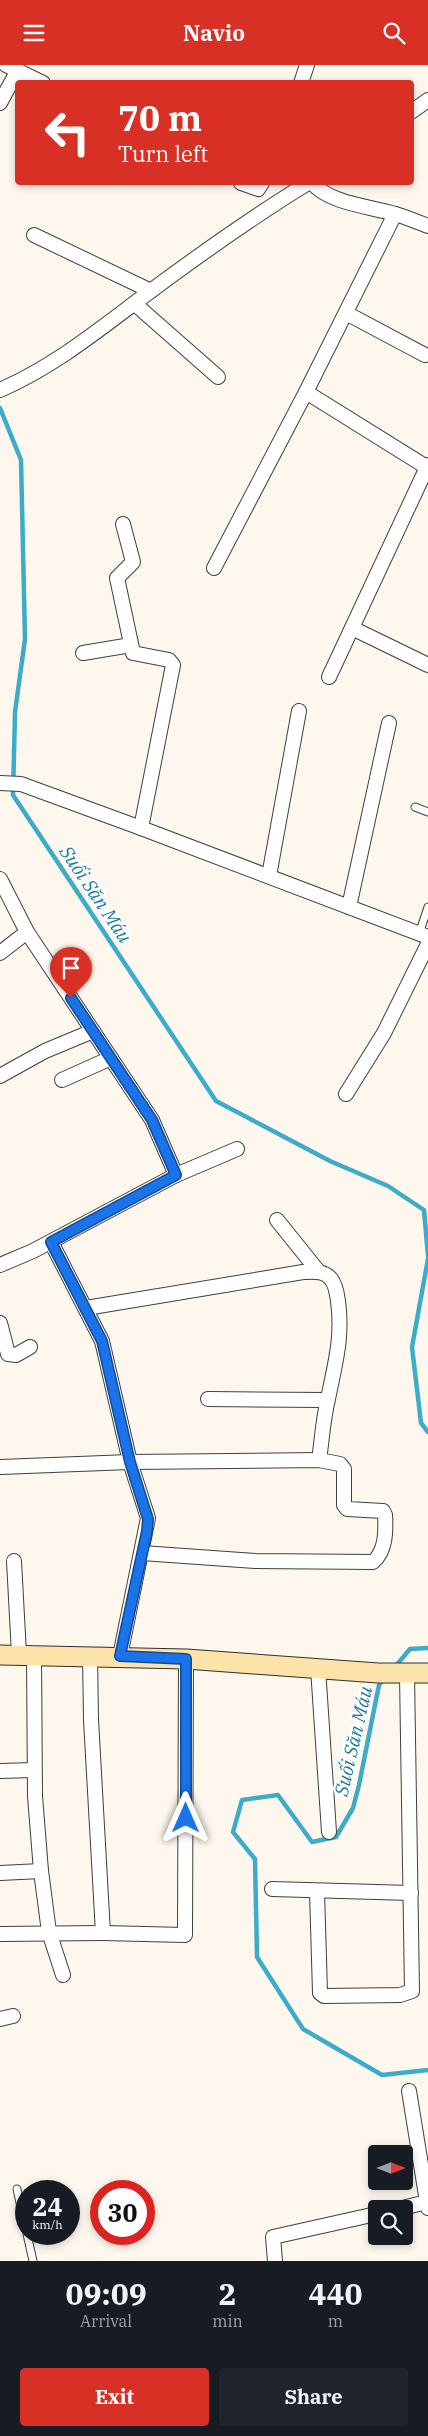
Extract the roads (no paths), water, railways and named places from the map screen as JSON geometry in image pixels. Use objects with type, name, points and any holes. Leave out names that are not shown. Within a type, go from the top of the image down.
[{"type":"street","points":[[302,80],[307,65]]},
{"type":"street","points":[[0,103],[12,67],[37,80]]},
{"type":"street","points":[[414,110],[428,100]]},
{"type":"street","points":[[3,389],[50,364],[80,345],[151,291],[268,207],[305,185]]},
{"type":"street","points":[[314,185],[318,190],[340,199],[395,214],[428,226]]},
{"type":"street","points":[[260,186],[268,207]]},
{"type":"street","points":[[214,567],[306,392],[395,214]]},
{"type":"street","points":[[34,235],[151,291]]},
{"type":"street","points":[[135,304],[218,377]]},
{"type":"street","points":[[346,313],[425,355]]},
{"type":"street","points":[[306,392],[428,467],[329,677]]},
{"type":"street","points":[[123,524],[133,562],[117,578],[133,653],[169,660],[172,665],[142,828]]},
{"type":"street","points":[[352,629],[428,665]]},
{"type":"street","points":[[83,653],[131,645]]},
{"type":"street","points":[[268,876],[299,711]]},
{"type":"street","points":[[349,907],[389,723]]},
{"type":"street","points":[[2,783],[21,784],[142,828],[425,938],[384,1033],[346,1094]]},
{"type":"street","points":[[0,879],[27,932],[152,1120],[176,1175]]},
{"type":"street","points":[[0,953],[27,932]]},
{"type":"street","points":[[0,1076],[44,1051],[93,1031]]},
{"type":"street","points":[[62,1080],[111,1058]]},
{"type":"street","points":[[0,1265],[51,1242],[176,1175],[237,1149]]},
{"type":"street","points":[[277,1219],[318,1271],[332,1280],[337,1292],[341,1324],[336,1365],[327,1401],[319,1460]]},
{"type":"street","points":[[51,1242],[102,1341],[130,1462],[148,1519],[120,1656]]},
{"type":"street","points":[[86,1308],[318,1271]]},
{"type":"street","points":[[0,1323],[8,1354],[16,1355],[30,1347]]},
{"type":"street","points":[[208,1399],[327,1401]]},
{"type":"street","points":[[0,1467],[130,1462],[319,1460],[340,1464],[344,1469],[344,1505],[346,1509],[383,1511],[385,1519],[383,1550],[380,1556],[373,1562],[255,1561],[142,1553]]},
{"type":"street","points":[[14,1561],[27,1654],[34,1770],[49,1932],[63,1975]]},
{"type":"street","points":[[0,1655],[120,1656],[378,1673],[428,1673]]},
{"type":"street","points":[[90,1655],[91,1720],[103,1933]]},
{"type":"street","points":[[0,1934],[49,1932],[185,1935],[186,1659]]},
{"type":"street","points":[[318,1668],[329,1832]]},
{"type":"street","points":[[317,1891],[320,1993],[324,1995],[400,1995],[412,1991],[414,1984],[405,1674]]},
{"type":"street","points":[[0,1771],[34,1770]]},
{"type":"street","points":[[0,1873],[42,1871]]},
{"type":"street","points":[[272,1889],[411,1893]]},
{"type":"street","points":[[414,1984],[428,1983]]},
{"type":"street","points":[[409,2091],[428,2205],[413,2207]]},
{"type":"street","points":[[275,2261],[273,2237],[368,2215]]},
{"type":"lane","points":[[415,807],[428,813]]},
{"type":"lane","points":[[425,938],[428,907]]},
{"type":"lane","points":[[29,2245],[33,2261]]},
{"type":"waterway","name":"Suối Săn Máu","points":[[0,408],[21,460],[25,639],[15,712],[13,795],[216,1101],[330,1161],[388,1186],[424,1210],[428,1256]]},
{"type":"waterway","name":"Suối Săn Máu","points":[[428,1259],[412,1347],[421,1423],[428,1432]]},
{"type":"waterway","name":"Suối Săn Máu","points":[[394,1668],[410,1649],[428,1648]]},
{"type":"waterway","name":"Suối Săn Máu","points":[[384,1679],[379,1685],[353,1808],[336,1837],[312,1842],[278,1795],[242,1800],[233,1832],[255,1859],[257,1957],[303,2029],[382,2075],[428,2070]]}]
